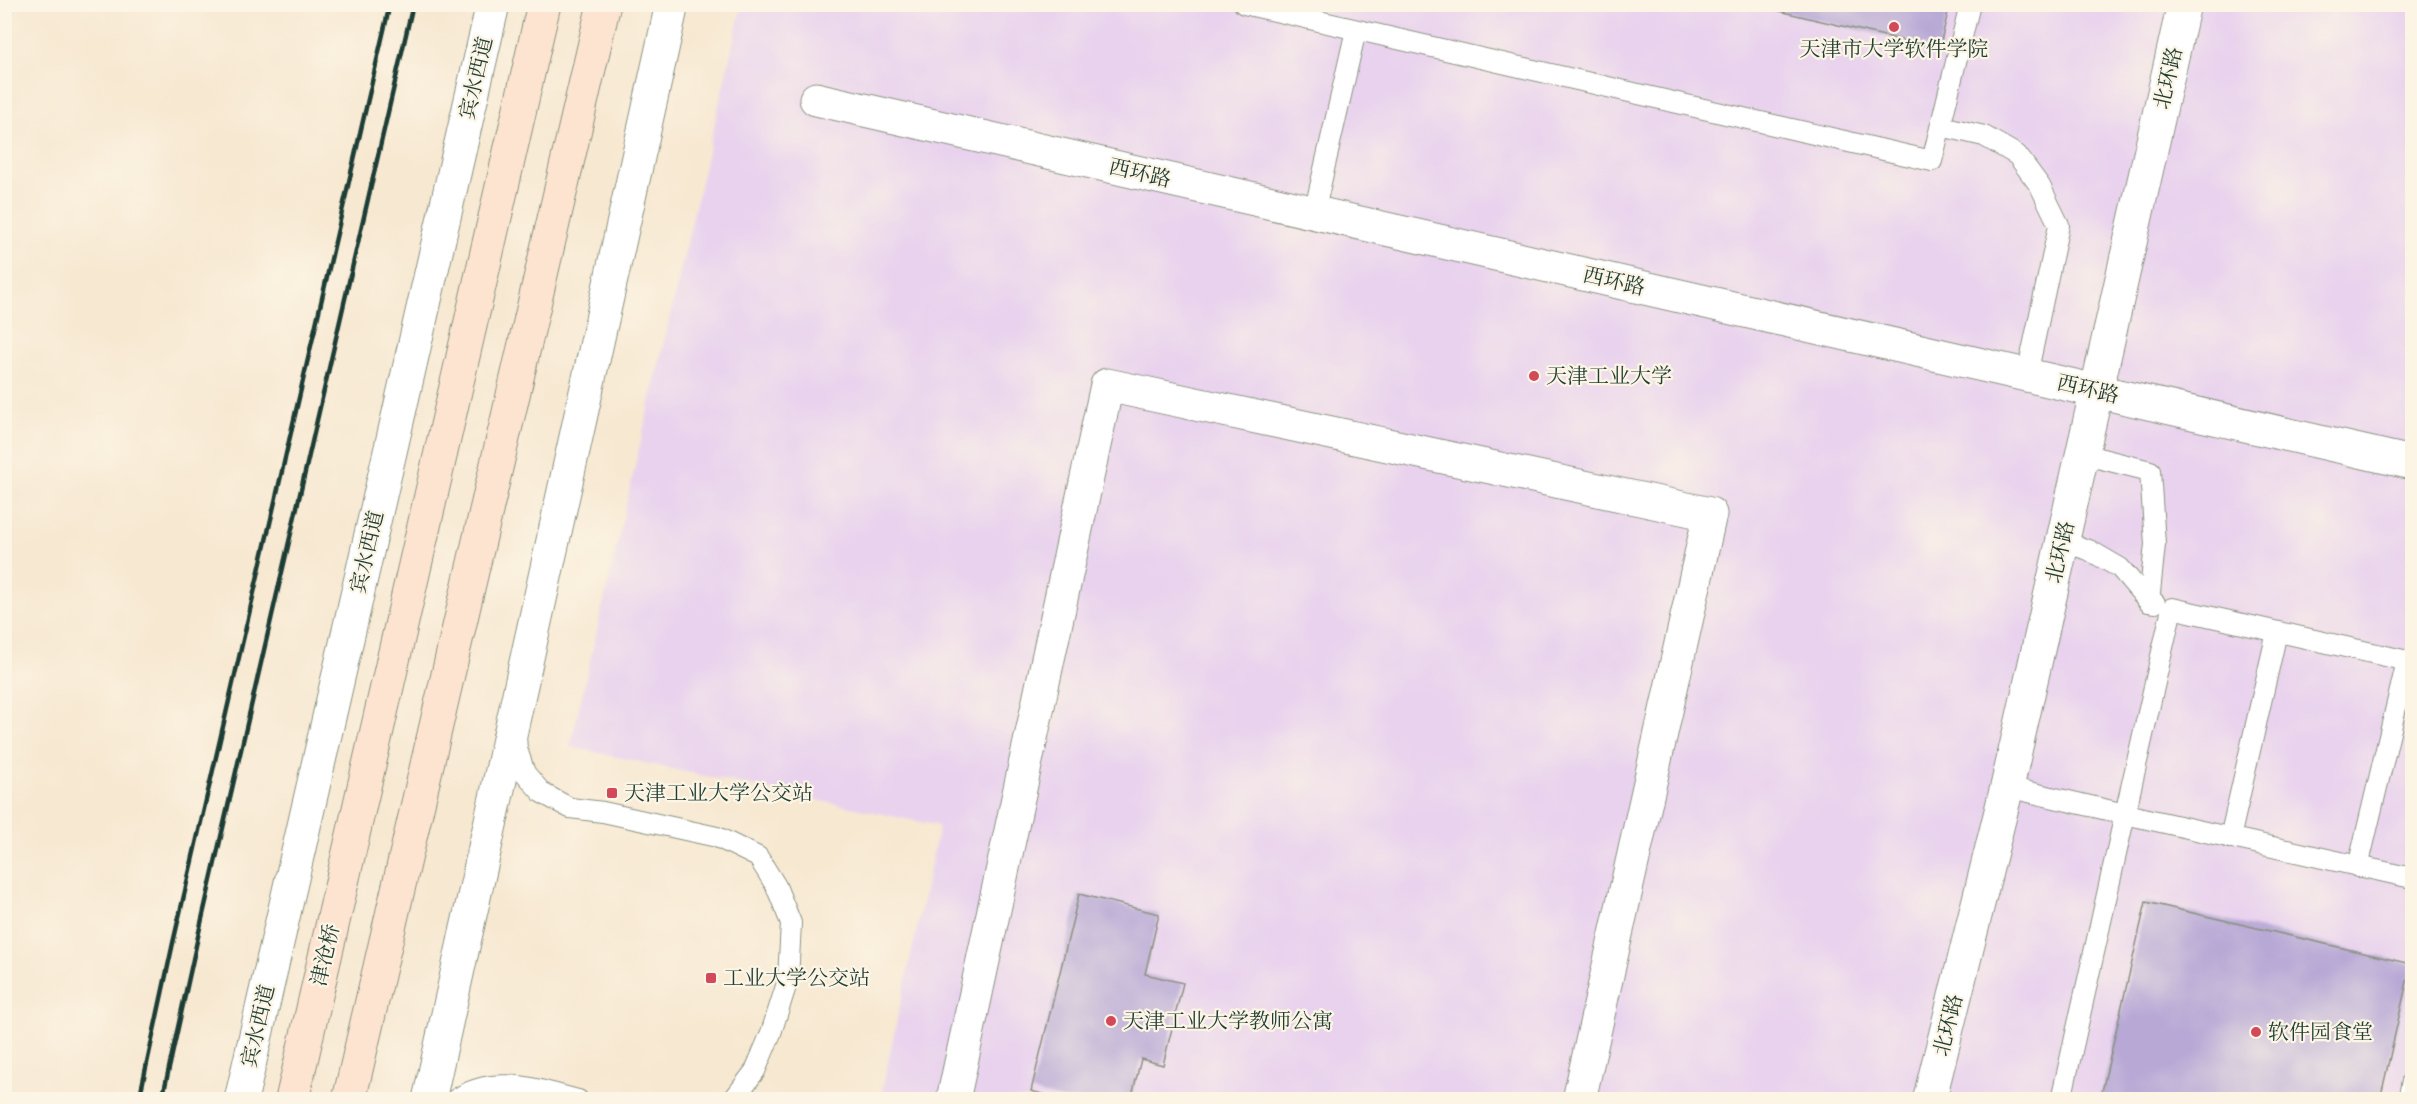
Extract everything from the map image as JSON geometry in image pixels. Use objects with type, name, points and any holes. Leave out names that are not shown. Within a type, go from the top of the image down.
[{"type":"main road","name":"津沧桥","points":[[292,1100],[544,4]]},
{"type":"main road","points":[[349,1100],[604,4]]},
{"type":"street","name":"宾水西道","points":[[241,1100],[493,4]]},
{"type":"street","points":[[429,1100],[672,4]]},
{"type":"street","name":"北环路","points":[[1930,1097],[2007,787],[2184,4]]},
{"type":"street","name":"西环路","points":[[816,99],[2412,464]]},
{"type":"street","points":[[953,1100],[1107,386],[1710,514],[1579,1100]]},
{"type":"lane","points":[[1244,4],[1932,161],[1970,4]]},
{"type":"lane","points":[[1314,213],[1356,30]]},
{"type":"lane","points":[[1941,126],[1984,136],[2017,155],[2040,186],[2059,225],[2026,375]]},
{"type":"lane","points":[[2082,453],[2150,471],[2155,544],[2149,602]]},
{"type":"lane","points":[[2062,542],[2089,550],[2120,568],[2149,602],[2410,662],[2358,867]]},
{"type":"lane","points":[[2061,1100],[2172,608]]},
{"type":"lane","points":[[2230,838],[2277,632]]},
{"type":"lane","points":[[515,711],[517,749],[525,773],[542,793],[570,808],[603,812],[717,837],[758,857],[776,886],[791,923],[788,980],[756,1071],[733,1100]]},
{"type":"lane","points":[[2007,787],[2412,879]]},
{"type":"lane","points":[[2408,1100],[2412,1081]]},
{"type":"lane","points":[[455,1100],[471,1089],[503,1084],[578,1100]]},
{"type":"shaded area","name":"天津工业大学","points":[[742,5],[2412,5],[2412,1099],[880,1099],[939,826],[570,747]]},
{"type":"water","points":[[4,5],[14,5],[5,47]]},
{"type":"building","name":"天津市大学软件学院","points":[[1750,4],[1950,4],[1939,49]]},
{"type":"building","name":"天津工业大学教师公寓","points":[[1079,894],[1159,914],[1145,974],[1183,983],[1163,1065],[1141,1059],[1131,1100],[1064,1100],[1031,1091]]},
{"type":"building","name":"软件园食堂","points":[[2146,902],[2411,964],[2380,1100],[2100,1100]]},
{"type":"railway","points":[[139,1100],[173,943],[390,4]]},
{"type":"railway","points":[[162,1100],[413,4]]},
{"type":"place","name":"天津市大学软件学院","points":[[1894,27]]},
{"type":"place","name":"天津工业大学","points":[[1534,376]]},
{"type":"place","name":"天津工业大学公交站","points":[[612,793]]},
{"type":"place","name":"工业大学公交站","points":[[711,978]]},
{"type":"place","name":"天津工业大学教师公寓","points":[[1111,1021]]},
{"type":"place","name":"软件园食堂","points":[[2256,1032]]}]
